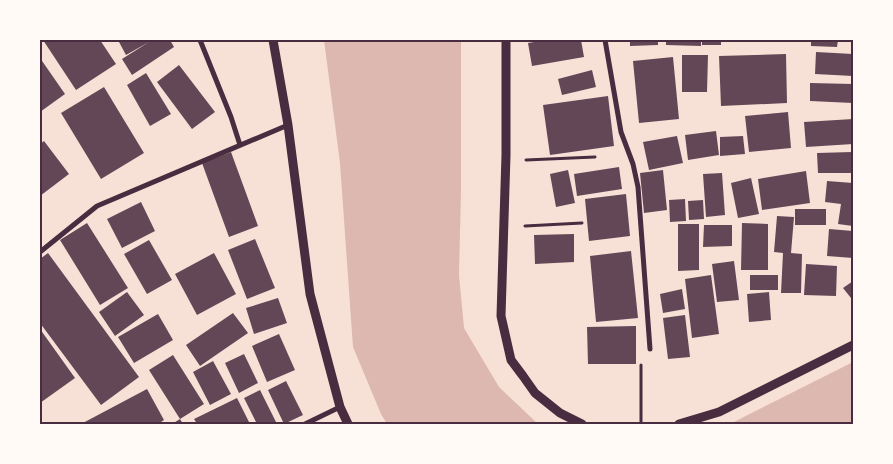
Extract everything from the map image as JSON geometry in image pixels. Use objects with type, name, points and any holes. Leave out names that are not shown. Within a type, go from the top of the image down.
[{"type":"street","points":[[200,40],[231,117],[240,145]]},
{"type":"street","points":[[273,40],[288,124],[310,294],[340,407],[348,424]]},
{"type":"street","points":[[506,40],[506,155],[501,316],[511,360],[535,393],[560,413],[582,424]]},
{"type":"street","points":[[605,40],[622,132],[633,164],[638,187],[650,349]]},
{"type":"street","points":[[40,252],[97,206],[288,124]]},
{"type":"street","points":[[679,424],[719,412],[853,345]]},
{"type":"street","points":[[305,424],[340,407]]},
{"type":"path","points":[[524,160],[595,158]]},
{"type":"path","points":[[517,226],[582,223]]},
{"type":"path","points":[[641,364],[641,424]]},
{"type":"shaded area","points":[[324,40],[461,40],[459,275],[464,328],[499,387],[538,424],[387,424],[381,414],[353,347],[340,163]]},
{"type":"shaded area","points":[[853,362],[853,424],[730,424]]},
{"type":"building","points":[[43,40],[100,40],[116,64],[76,90]]},
{"type":"building","points":[[122,40],[170,40],[174,47],[132,75],[122,59],[149,42],[126,55],[119,42]]},
{"type":"building","points":[[546,40],[581,40],[584,57],[532,66],[528,43]]},
{"type":"building","points":[[630,40],[658,40],[658,45],[630,46]]},
{"type":"building","points":[[666,40],[701,40],[701,46],[666,45]]},
{"type":"building","points":[[702,40],[721,40],[721,45],[702,45]]},
{"type":"building","points":[[811,40],[838,40],[837,47],[811,46]]},
{"type":"building","points":[[816,52],[853,54],[853,76],[815,74]]},
{"type":"building","points":[[786,54],[787,103],[721,106],[719,56]]},
{"type":"building","points":[[682,55],[708,55],[707,92],[682,92]]},
{"type":"building","points":[[673,57],[679,119],[639,123],[633,61]]},
{"type":"building","points":[[40,58],[65,94],[40,112]]},
{"type":"building","points":[[179,65],[215,112],[192,129],[157,82]]},
{"type":"building","points":[[592,70],[596,87],[562,95],[558,79]]},
{"type":"building","points":[[146,73],[171,114],[150,126],[127,85]]},
{"type":"building","points":[[810,83],[853,84],[853,103],[810,101]]},
{"type":"building","points":[[104,87],[144,153],[101,179],[61,113]]},
{"type":"building","points":[[608,96],[614,146],[550,155],[543,105]]},
{"type":"building","points":[[788,112],[791,148],[749,152],[745,116]]},
{"type":"building","points":[[853,119],[853,144],[806,147],[804,122]]},
{"type":"building","points":[[716,131],[719,155],[688,160],[685,135]]},
{"type":"building","points":[[677,136],[683,163],[649,170],[643,142]]},
{"type":"building","points":[[743,136],[745,154],[720,156],[720,137]]},
{"type":"building","points":[[44,141],[69,174],[40,196],[40,144]]},
{"type":"building","points":[[231,152],[258,226],[229,237],[202,163]]},
{"type":"building","points":[[852,152],[852,173],[818,173],[817,153]]},
{"type":"building","points":[[619,167],[622,189],[577,196],[574,174]]},
{"type":"building","points":[[568,170],[575,203],[556,207],[550,174]]},
{"type":"building","points":[[663,170],[667,210],[644,213],[640,173]]},
{"type":"building","points":[[806,171],[810,203],[762,210],[758,179]]},
{"type":"building","points":[[722,173],[725,215],[706,217],[703,174]]},
{"type":"building","points":[[751,178],[759,214],[738,218],[731,183]]},
{"type":"building","points":[[827,181],[853,183],[853,226],[838,224],[841,204],[825,202]]},
{"type":"building","points":[[626,194],[630,236],[589,241],[585,199]]},
{"type":"building","points":[[685,199],[686,221],[670,222],[669,200]]},
{"type":"building","points":[[703,200],[704,219],[689,220],[688,201]]},
{"type":"building","points":[[141,202],[155,231],[122,248],[107,219]]},
{"type":"building","points":[[795,209],[826,209],[826,225],[795,225]]},
{"type":"building","points":[[777,216],[794,217],[791,253],[802,254],[801,293],[781,293],[783,253],[774,252]]},
{"type":"building","points":[[87,223],[128,288],[100,305],[60,240]]},
{"type":"building","points":[[742,223],[768,224],[768,270],[741,270]]},
{"type":"building","points":[[678,224],[699,224],[699,270],[678,271]]},
{"type":"building","points":[[704,225],[732,225],[732,246],[703,247]]},
{"type":"building","points":[[829,229],[853,231],[853,258],[827,256]]},
{"type":"building","points":[[574,234],[574,262],[535,264],[534,235]]},
{"type":"building","points":[[255,239],[275,288],[247,299],[228,250]]},
{"type":"building","points":[[149,240],[172,280],[147,294],[124,254]]},
{"type":"building","points":[[631,251],[638,318],[596,322],[590,256]]},
{"type":"building","points":[[48,253],[139,377],[101,405],[40,323],[40,259]]},
{"type":"building","points":[[214,253],[236,294],[197,315],[175,274]]},
{"type":"building","points":[[734,261],[739,300],[717,302],[712,264]]},
{"type":"building","points":[[806,264],[837,266],[836,296],[804,295]]},
{"type":"building","points":[[711,275],[719,334],[692,338],[685,279]]},
{"type":"building","points":[[750,275],[778,275],[778,290],[750,290]]},
{"type":"building","points":[[853,281],[853,296],[851,298],[843,288]]},
{"type":"building","points":[[682,289],[685,309],[663,313],[660,294]]},
{"type":"building","points":[[127,292],[144,315],[115,336],[99,312]]},
{"type":"building","points":[[769,292],[771,320],[749,322],[747,294]]},
{"type":"building","points":[[278,298],[287,323],[254,334],[246,308]]},
{"type":"building","points":[[233,313],[248,333],[200,366],[186,345]]},
{"type":"building","points":[[158,314],[173,340],[134,363],[118,337]]},
{"type":"building","points":[[685,315],[690,357],[668,359],[663,318]]},
{"type":"building","points":[[636,326],[636,364],[588,364],[587,327]]},
{"type":"building","points":[[40,329],[75,378],[40,403]]},
{"type":"building","points":[[279,334],[295,370],[267,382],[252,346]]},
{"type":"building","points":[[244,354],[258,383],[239,393],[225,363]]},
{"type":"building","points":[[173,355],[204,404],[180,419],[149,370]]},
{"type":"building","points":[[213,361],[231,394],[210,405],[193,372]]},
{"type":"building","points":[[286,381],[303,415],[284,424],[268,390]]},
{"type":"building","points":[[147,389],[164,420],[158,424],[81,424]]},
{"type":"building","points":[[260,390],[277,424],[257,424],[244,398]]},
{"type":"building","points":[[237,398],[250,424],[197,424],[194,419]]},
{"type":"building","points":[[180,419],[183,424],[172,424]]}]
